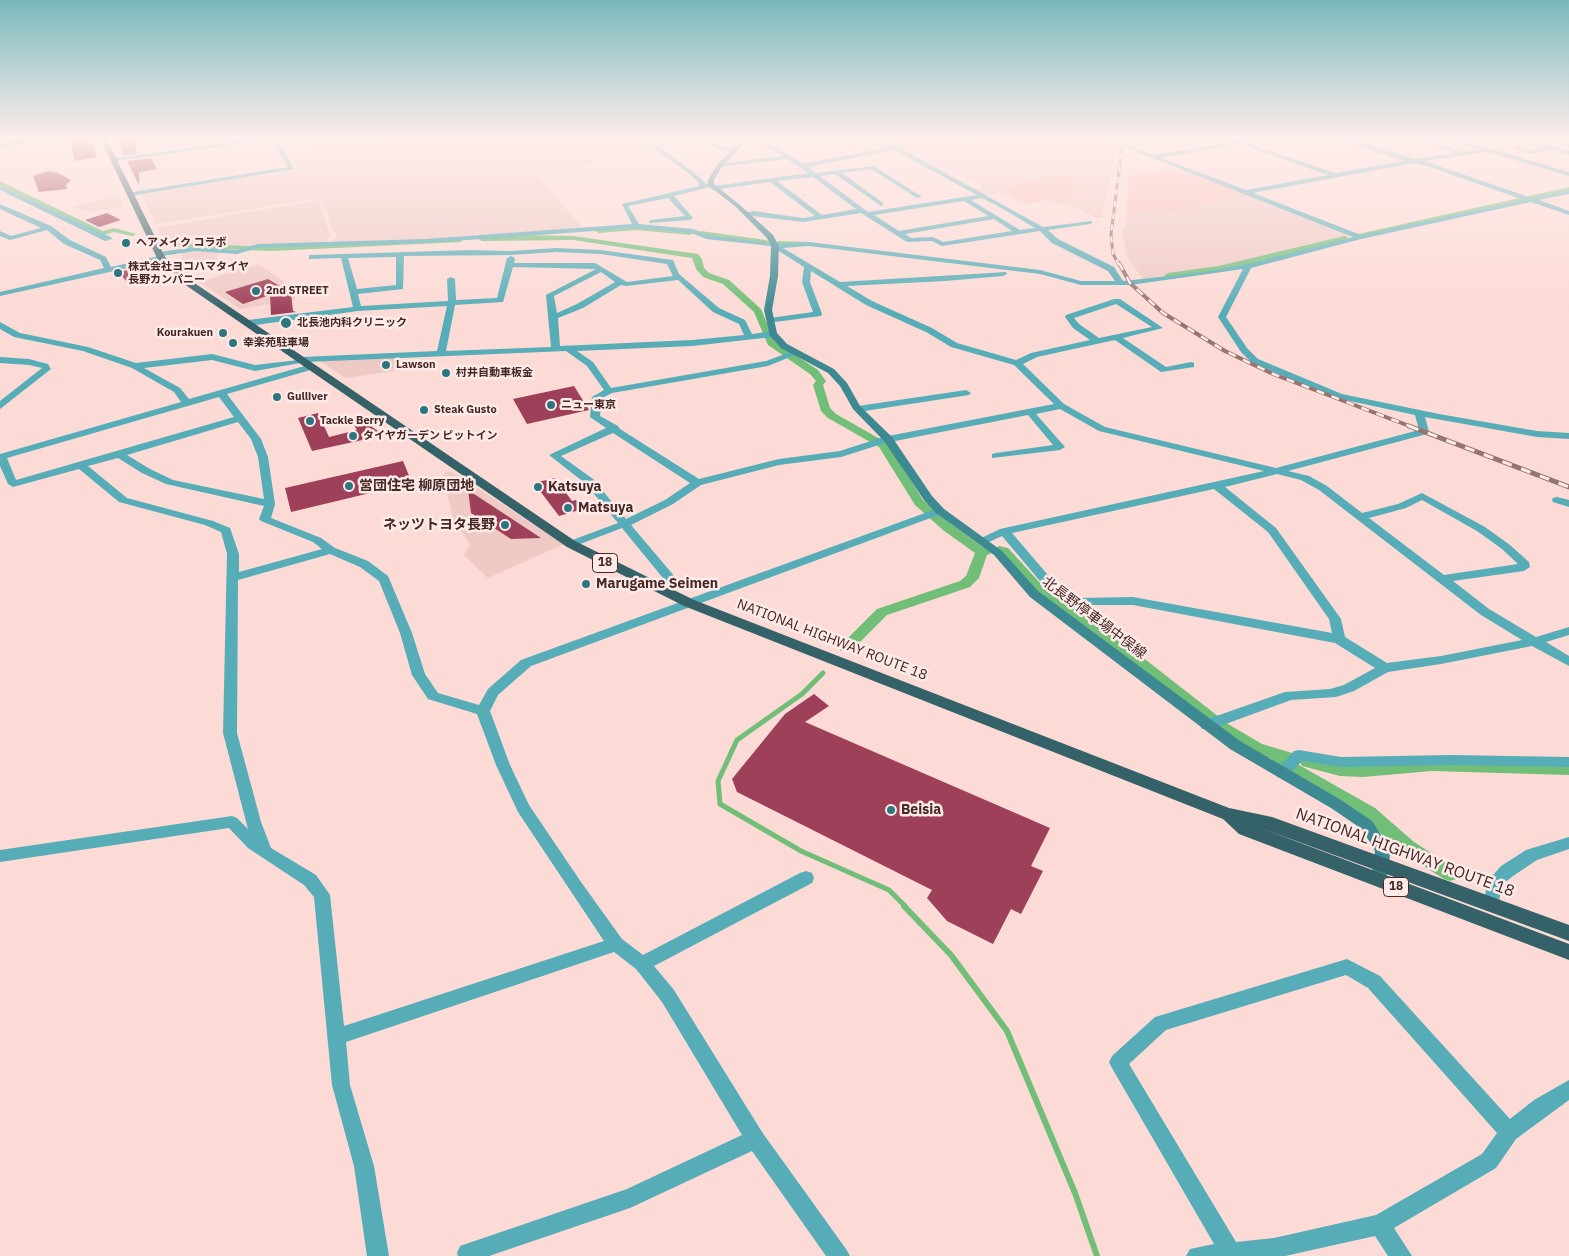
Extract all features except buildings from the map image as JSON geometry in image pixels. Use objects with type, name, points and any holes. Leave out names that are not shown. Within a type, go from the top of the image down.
[{"type":"highway","name":"NATIONAL HIGHWAY ROUTE 18","points":[[130,197],[160,256],[190,284],[571,544],[690,603],[1227,814],[1245,829],[1380,872],[1490,904],[1569,933]]},
{"type":"highway","name":"NATIONAL HIGHWAY ROUTE 18","points":[[1380,872],[1569,952]]},
{"type":"main road","points":[[722,197],[746,214],[770,236],[774,245],[774,276],[768,310],[770,321],[768,335]]},
{"type":"main road","name":"北長野停車場中俣線","points":[[768,335],[784,346],[791,355],[830,371],[844,385],[858,409],[881,441],[928,498],[934,514],[983,541],[998,552],[1034,594],[1212,723],[1260,761],[1287,768],[1367,825],[1383,850],[1380,872]]},
{"type":"street","points":[[18,197],[108,239]]},
{"type":"street","points":[[637,225],[624,205],[631,202],[666,197]]},
{"type":"street","points":[[312,257],[511,253],[563,238],[690,218],[671,197]]},
{"type":"street","points":[[793,197],[822,217]]},
{"type":"street","points":[[844,197],[863,211],[910,240],[933,238],[942,244],[1090,222]]},
{"type":"street","points":[[871,197],[881,204]]},
{"type":"street","points":[[863,211],[881,204],[921,197]]},
{"type":"street","points":[[746,214],[754,213],[803,220],[980,197]]},
{"type":"street","points":[[985,197],[1043,230],[1055,241],[1111,269],[1121,283]]},
{"type":"street","points":[[1259,197],[1360,237]]},
{"type":"street","points":[[1523,197],[1569,213]]},
{"type":"street","points":[[637,225],[693,231],[706,237],[774,245],[809,244],[1052,274],[1081,283],[1121,283],[1204,274],[1248,266],[1360,237],[1548,197]]},
{"type":"street","points":[[965,199],[1018,232]]},
{"type":"street","points":[[0,206],[48,228],[67,242],[103,259],[108,270]]},
{"type":"street","points":[[898,233],[995,217]]},
{"type":"street","points":[[0,233],[10,238],[48,228]]},
{"type":"street","points":[[0,294],[195,249],[238,252],[258,246],[563,238],[602,252],[670,262],[679,278],[716,310],[742,322],[749,337]]},
{"type":"street","points":[[774,245],[870,303],[929,330],[954,345],[1017,363],[1061,406],[1102,428],[1305,478],[1323,488],[1362,516],[1485,612],[1569,662]]},
{"type":"street","points":[[248,323],[358,309],[500,300],[510,265],[511,253]]},
{"type":"street","points":[[354,292],[400,287],[400,255]]},
{"type":"street","points":[[344,256],[358,309]]},
{"type":"street","points":[[510,265],[594,265],[620,282]]},
{"type":"street","points":[[770,321],[818,314],[806,282],[808,266]]},
{"type":"street","points":[[1248,266],[1222,317],[1244,350],[1255,361],[1339,396],[1419,413],[1537,434],[1569,436]]},
{"type":"street","points":[[556,349],[554,317],[550,295],[601,269]]},
{"type":"street","points":[[840,284],[944,279],[1018,270]]},
{"type":"street","points":[[554,317],[620,282],[679,278]]},
{"type":"street","points":[[441,354],[451,302],[451,279]]},
{"type":"street","points":[[1017,363],[1034,356],[1159,328],[1117,301],[1069,316],[1076,326],[1097,341]]},
{"type":"street","points":[[0,325],[17,335],[85,349],[135,366],[177,390],[186,403]]},
{"type":"street","points":[[135,366],[212,357],[255,368],[441,354],[692,343],[768,335]]},
{"type":"street","points":[[1116,338],[1164,370],[1191,365]]},
{"type":"street","points":[[567,348],[590,364],[609,391]]},
{"type":"street","points":[[697,483],[615,428],[595,417],[597,397],[609,391],[768,363],[791,355]]},
{"type":"street","points":[[0,360],[29,362],[45,366],[47,369],[0,406]]},
{"type":"street","points":[[241,418],[13,484],[0,457],[266,380],[306,363]]},
{"type":"street","points":[[255,368],[266,380]]},
{"type":"street","points":[[221,393],[256,439],[263,457],[270,504],[265,520],[317,540],[331,550],[364,564],[384,579],[406,633],[418,674],[433,696],[483,711]]},
{"type":"street","points":[[858,409],[966,393]]},
{"type":"street","points":[[571,544],[624,524],[669,502],[697,483],[779,462],[840,454],[881,441],[1061,406]]},
{"type":"street","points":[[996,456],[1060,447],[1030,412]]},
{"type":"street","points":[[983,541],[1004,531],[1217,486],[1424,432],[1419,413]]},
{"type":"street","points":[[615,428],[554,455],[589,481],[672,580]]},
{"type":"street","points":[[119,454],[170,482],[270,504]]},
{"type":"street","points":[[80,464],[123,500],[226,530],[233,554],[230,733],[254,822],[264,849]]},
{"type":"street","points":[[1217,486],[1257,516],[1272,530],[1336,619],[1340,639]]},
{"type":"street","points":[[1362,516],[1402,506],[1422,496],[1481,530],[1506,547],[1524,566],[1443,579]]},
{"type":"street","points":[[1557,500],[1569,504]]},
{"type":"street","points":[[839,1256],[755,1139],[678,1011],[642,964],[616,944],[575,887],[523,808],[503,765],[483,711],[493,692],[526,664],[934,514]]},
{"type":"street","points":[[1004,531],[1056,591],[1074,602],[1133,601],[1340,639],[1385,668]]},
{"type":"street","points":[[232,578],[331,550]]},
{"type":"street","points":[[1212,723],[1290,695],[1331,694],[1349,688],[1385,668],[1441,660],[1536,641],[1569,631]]},
{"type":"street","points":[[1287,768],[1299,755],[1342,762],[1450,760],[1569,762]]},
{"type":"street","points":[[0,856],[232,822],[253,844],[264,849],[310,880],[322,895],[341,1085],[364,1166],[378,1256]]},
{"type":"street","points":[[1490,904],[1496,881],[1506,871],[1532,855],[1569,843]]},
{"type":"street","points":[[642,964],[806,878]]},
{"type":"street","points":[[335,1036],[452,1000],[616,944]]},
{"type":"street","points":[[1230,1252],[1118,1062],[1161,1023],[1347,967],[1374,982],[1509,1132]]},
{"type":"street","points":[[1197,1256],[1274,1248],[1379,1225],[1489,1161],[1509,1132],[1541,1107],[1569,1089]]},
{"type":"street","points":[[467,1253],[630,1198],[755,1139]]},
{"type":"street","points":[[1379,1225],[1401,1256]]},
{"type":"shaded area","points":[[119,197],[123,207],[90,212],[72,207]]},
{"type":"shaded area","points":[[142,197],[555,197],[581,226],[554,231],[472,235],[435,239],[333,242],[337,235],[329,222],[328,214],[320,198],[156,224]]},
{"type":"shaded area","points":[[1008,197],[1106,197],[1102,217],[1097,218],[1067,203],[1057,205],[1048,200],[1024,205]]},
{"type":"shaded area","points":[[1015,197],[1061,197],[1027,203]]},
{"type":"shaded area","points":[[1128,197],[1251,197],[1348,235],[1220,267],[1143,279],[1128,258],[1122,234],[1126,224]]},
{"type":"shaded area","points":[[1128,197],[1239,197],[1163,213],[1154,209],[1127,214]]},
{"type":"shaded area","points":[[318,200],[330,235],[326,244],[246,247],[176,244],[161,234],[157,228]]},
{"type":"shaded area","points":[[182,251],[221,252],[214,261],[197,262],[182,260]]},
{"type":"shaded area","points":[[258,264],[294,288],[295,300],[240,309],[199,282]]},
{"type":"shaded area","points":[[401,357],[401,370],[345,378],[320,361]]},
{"type":"shaded area","name":"ネッツトヨタ長野","points":[[451,471],[564,544],[488,578],[464,555],[470,544],[453,519],[443,474]]},
{"type":"waterway","points":[[27,197],[102,234],[114,230],[132,234]]},
{"type":"waterway","points":[[1531,198],[1537,197]]},
{"type":"waterway","points":[[1445,217],[1527,199]]},
{"type":"waterway","points":[[1358,235],[1440,218]]},
{"type":"waterway","points":[[599,231],[636,228],[690,233]]},
{"type":"waterway","points":[[701,233],[766,242]]},
{"type":"waterway","points":[[523,237],[530,237]]},
{"type":"waterway","points":[[482,239],[530,237]]},
{"type":"waterway","points":[[530,237],[573,238],[695,256],[698,259],[700,269],[706,275],[726,282],[758,311],[771,343],[814,372],[821,381],[818,385],[825,409],[832,416],[883,445],[919,502],[947,527],[982,552]]},
{"type":"waterway","points":[[1168,276],[1219,269],[1344,238]]},
{"type":"waterway","points":[[174,245],[271,249],[458,240]]},
{"type":"waterway","points":[[779,243],[811,244]]},
{"type":"waterway","points":[[999,550],[1004,551],[1036,587],[1141,663],[1223,728],[1257,748],[1286,757]]},
{"type":"waterway","points":[[982,552],[989,551]]},
{"type":"waterway","points":[[846,648],[882,612],[965,584],[972,578],[982,552]]},
{"type":"waterway","points":[[823,673],[802,694],[737,740],[718,781],[720,804],[801,851],[889,890],[906,907]]},
{"type":"waterway","points":[[1279,761],[1369,813],[1408,847],[1450,874]]},
{"type":"waterway","points":[[1308,762],[1340,770],[1363,771],[1432,765],[1569,769]]},
{"type":"waterway","points":[[904,906],[951,955],[1007,1031],[1075,1193],[1097,1256]]},
{"type":"railway","points":[[1116,197],[1111,235],[1113,254],[1119,265]]},
{"type":"railway","points":[[1119,263],[1130,283],[1163,313],[1225,351],[1273,374],[1412,427]]},
{"type":"railway","points":[[1409,426],[1569,487]]},
{"type":"place","name":"ヘアメイク コラボ","points":[[126,243]]},
{"type":"place","name":"株式会社ヨコハマタイヤ 長野カンパニー","points":[[118,273]]},
{"type":"place","name":"2nd STREET","points":[[256,291]]},
{"type":"place","name":"北長池内科クリニック","points":[[286,323]]},
{"type":"place","name":"Kourakuen","points":[[223,333]]},
{"type":"place","name":"幸楽苑駐車場","points":[[233,343]]},
{"type":"place","name":"Lawson","points":[[386,365]]},
{"type":"place","name":"村井自動車板金","points":[[446,373]]},
{"type":"place","name":"Gulliver","points":[[277,397]]},
{"type":"place","name":"ニュー東京","points":[[551,405]]},
{"type":"place","name":"Steak Gusto","points":[[424,410]]},
{"type":"place","name":"Tackle Berry","points":[[310,421]]},
{"type":"place","name":"タイヤガーデン ピットイン","points":[[353,436]]},
{"type":"place","name":"営団住宅 柳原団地","points":[[349,486]]},
{"type":"place","name":"Katsuya","points":[[538,487]]},
{"type":"place","name":"Matsuya","points":[[568,508]]},
{"type":"place","name":"ネッツトヨタ長野","points":[[505,525]]},
{"type":"place","name":"Marugame Seimen","points":[[586,584]]},
{"type":"place","name":"Beisia","points":[[891,810]]}]
